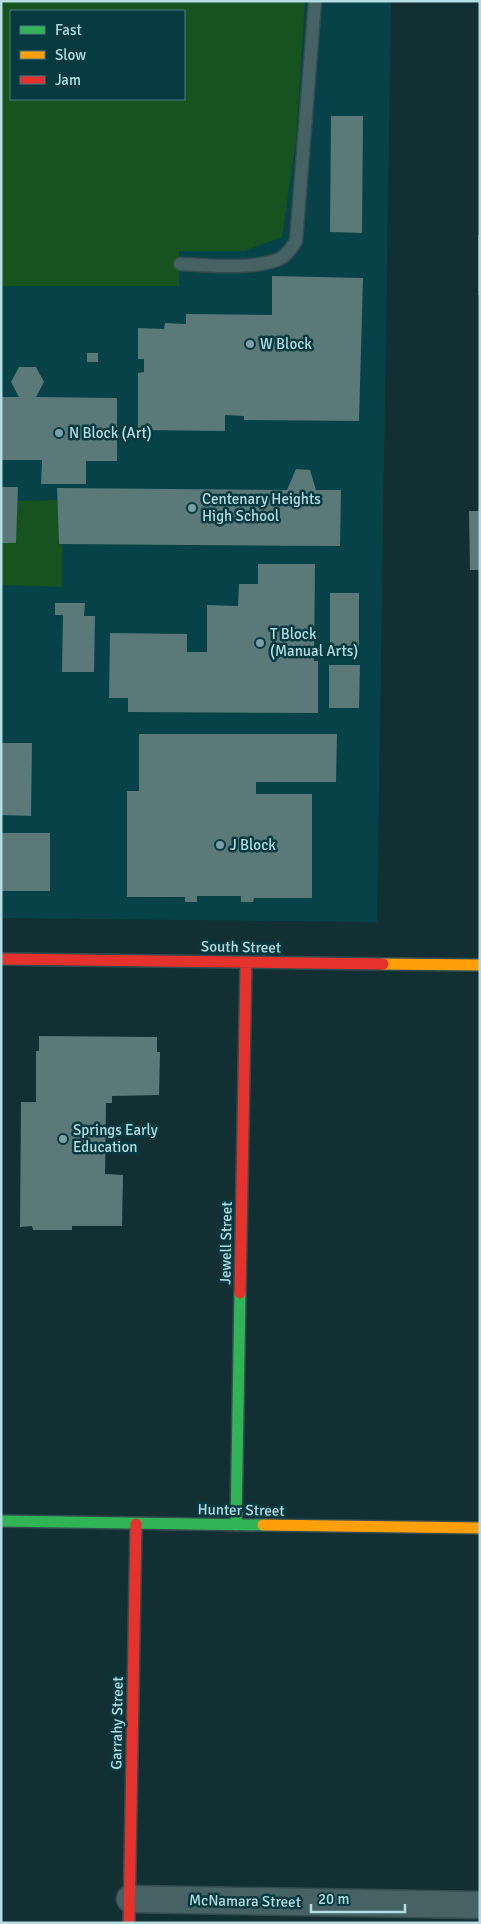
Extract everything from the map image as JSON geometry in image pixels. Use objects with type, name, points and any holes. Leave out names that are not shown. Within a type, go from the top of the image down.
[{"type":"street","name":"South Street","points":[[1,959],[480,964]]},
{"type":"street","name":"Jewell Street","points":[[236,1525],[246,962]]},
{"type":"street","name":"Hunter Street","points":[[1,1521],[480,1528]]},
{"type":"street","name":"Garrahy Street","points":[[130,1911],[136,1524]]},
{"type":"street","name":"McNamara Street","points":[[130,1911],[480,1905]]},
{"type":"lane","points":[[180,264],[245,265],[278,260],[288,252],[296,241],[315,1]]},
{"type":"shaded area","name":"Centenary Heights High School","points":[[1,1],[391,1],[377,922],[1,918]]},
{"type":"green space","points":[[1,1],[305,1],[296,141],[282,237],[244,251],[179,251],[179,286],[1,286]]},
{"type":"green space","points":[[57,500],[59,544],[62,545],[62,587],[1,585],[1,543],[16,543],[17,501]]},
{"type":"building","points":[[331,116],[363,116],[362,233],[330,232]]},
{"type":"building","points":[[478,235],[480,235],[480,295],[478,295]]},
{"type":"building","name":"W Block","points":[[272,276],[363,278],[359,421],[244,420],[244,416],[225,415],[225,431],[138,430],[138,373],[144,372],[144,359],[138,359],[138,328],[164,329],[165,323],[186,324],[186,314],[272,315]]},
{"type":"building","points":[[87,353],[98,353],[98,362],[87,362]]},
{"type":"building","name":"N Block (Art)","points":[[19,367],[36,367],[44,382],[36,397],[117,398],[117,461],[86,461],[86,484],[41,484],[42,460],[1,460],[1,397],[19,397],[11,382]]},
{"type":"building","points":[[296,469],[310,470],[316,490],[341,490],[340,546],[59,544],[57,488],[287,490]]},
{"type":"building","points":[[1,487],[18,487],[16,543],[1,543]]},
{"type":"building","points":[[469,511],[480,511],[480,570],[470,570]]},
{"type":"building","name":"T Block (Manual Arts)","points":[[258,564],[315,564],[314,661],[318,661],[318,713],[128,712],[128,698],[109,698],[110,633],[187,634],[187,652],[207,652],[207,605],[238,606],[239,584],[258,584]]},
{"type":"building","points":[[330,593],[359,593],[359,650],[330,650]]},
{"type":"building","points":[[55,603],[85,603],[84,616],[95,616],[94,672],[62,672],[63,615],[55,615]]},
{"type":"building","points":[[329,665],[360,665],[359,708],[329,708]]},
{"type":"building","name":"J Block","points":[[139,734],[337,734],[336,782],[256,782],[256,794],[312,794],[312,898],[254,898],[253,902],[241,902],[241,896],[197,896],[197,902],[185,902],[185,897],[127,897],[127,791],[139,791]]},
{"type":"building","points":[[1,743],[32,743],[31,816],[1,815]]},
{"type":"building","points":[[1,833],[50,833],[50,891],[1,891]]},
{"type":"building","name":"Springs Early Education","points":[[39,1036],[157,1037],[157,1052],[160,1052],[159,1095],[112,1096],[112,1103],[106,1103],[105,1174],[123,1175],[122,1226],[72,1226],[72,1230],[33,1230],[32,1226],[20,1227],[21,1102],[36,1102],[36,1051],[39,1051]]},
{"type":"traffic: fast","points":[[236,1525],[240,1293]]},
{"type":"traffic: fast","points":[[1,1521],[263,1525]]},
{"type":"traffic: slow","points":[[383,964],[480,965]]},
{"type":"traffic: slow","points":[[263,1525],[480,1528]]},
{"type":"traffic: jam","points":[[1,959],[383,964]]},
{"type":"traffic: jam","points":[[240,1293],[246,962]]},
{"type":"traffic: jam","points":[[129,1923],[136,1524]]},
{"type":"place","name":"W Block","points":[[250,344]]},
{"type":"place","name":"N Block (Art)","points":[[59,433]]},
{"type":"place","name":"Centenary Heights High School","points":[[192,508]]},
{"type":"place","name":"T Block (Manual Arts)","points":[[260,643]]},
{"type":"place","name":"J Block","points":[[220,845]]},
{"type":"place","name":"Springs Early Education","points":[[63,1139]]}]
